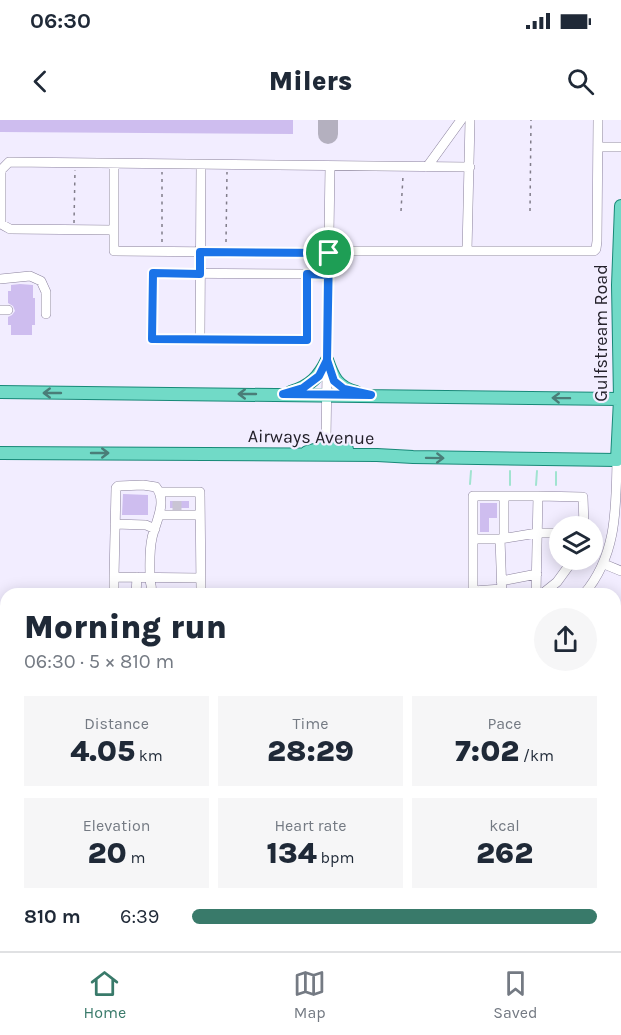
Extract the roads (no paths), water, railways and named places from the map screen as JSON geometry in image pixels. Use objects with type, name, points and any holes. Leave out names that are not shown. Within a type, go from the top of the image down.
[{"type":"main road","name":"Gulfstream Road","points":[[619,460],[618,285],[621,206]]},
{"type":"main road","points":[[327,360],[334,381],[344,389],[371,395]]},
{"type":"main road","points":[[283,394],[303,388],[319,376],[327,360]]},
{"type":"main road","points":[[0,392],[620,399]]},
{"type":"main road","points":[[299,455],[318,449],[326,440]]},
{"type":"main road","points":[[326,440],[329,446],[337,449],[359,449],[377,455]]},
{"type":"main road","name":"Airways Avenue","points":[[0,453],[377,455],[413,458],[619,460]]},
{"type":"street","points":[[427,166],[461,120]]},
{"type":"street","points":[[468,251],[470,120]]},
{"type":"street","points":[[114,164],[114,251],[329,253],[346,251],[594,251],[597,241],[598,120]]},
{"type":"street","points":[[598,147],[621,147]]},
{"type":"street","points":[[114,230],[10,229],[1,224],[1,170],[9,162],[470,167]]},
{"type":"street","points":[[200,339],[201,165]]},
{"type":"street","points":[[326,440],[330,166]]},
{"type":"street","points":[[307,274],[307,340],[152,339],[153,273],[307,274],[328,275]]},
{"type":"street","points":[[0,279],[30,276],[41,280],[46,292],[46,314]]},
{"type":"street","points":[[589,588],[604,564],[611,544],[619,495],[619,460]]},
{"type":"street","points":[[114,588],[116,488],[118,486],[143,485],[156,488],[177,505],[200,515]]},
{"type":"street","points":[[147,588],[150,549],[160,515],[160,492]]},
{"type":"street","points":[[160,515],[200,492],[201,588]]},
{"type":"street","points":[[473,588],[473,496],[583,497],[584,516]]},
{"type":"street","points":[[504,496],[501,588],[537,574]]},
{"type":"street","points":[[536,588],[538,496]]},
{"type":"street","points":[[115,525],[146,525],[155,529]]},
{"type":"street","points":[[473,539],[502,539],[537,533],[549,534]]},
{"type":"street","points":[[604,564],[621,571]]},
{"type":"street","points":[[550,588],[566,570]]},
{"type":"street","points":[[114,577],[201,578]]},
{"type":"street","points":[[136,588],[137,577]]},
{"type":"waterway","points":[[470,484],[471,471]]},
{"type":"waterway","points":[[510,471],[510,485]]},
{"type":"waterway","points":[[536,485],[537,471]]},
{"type":"waterway","points":[[556,472],[556,485]]},
{"type":"tunnel","points":[[177,501],[177,510]]}]
